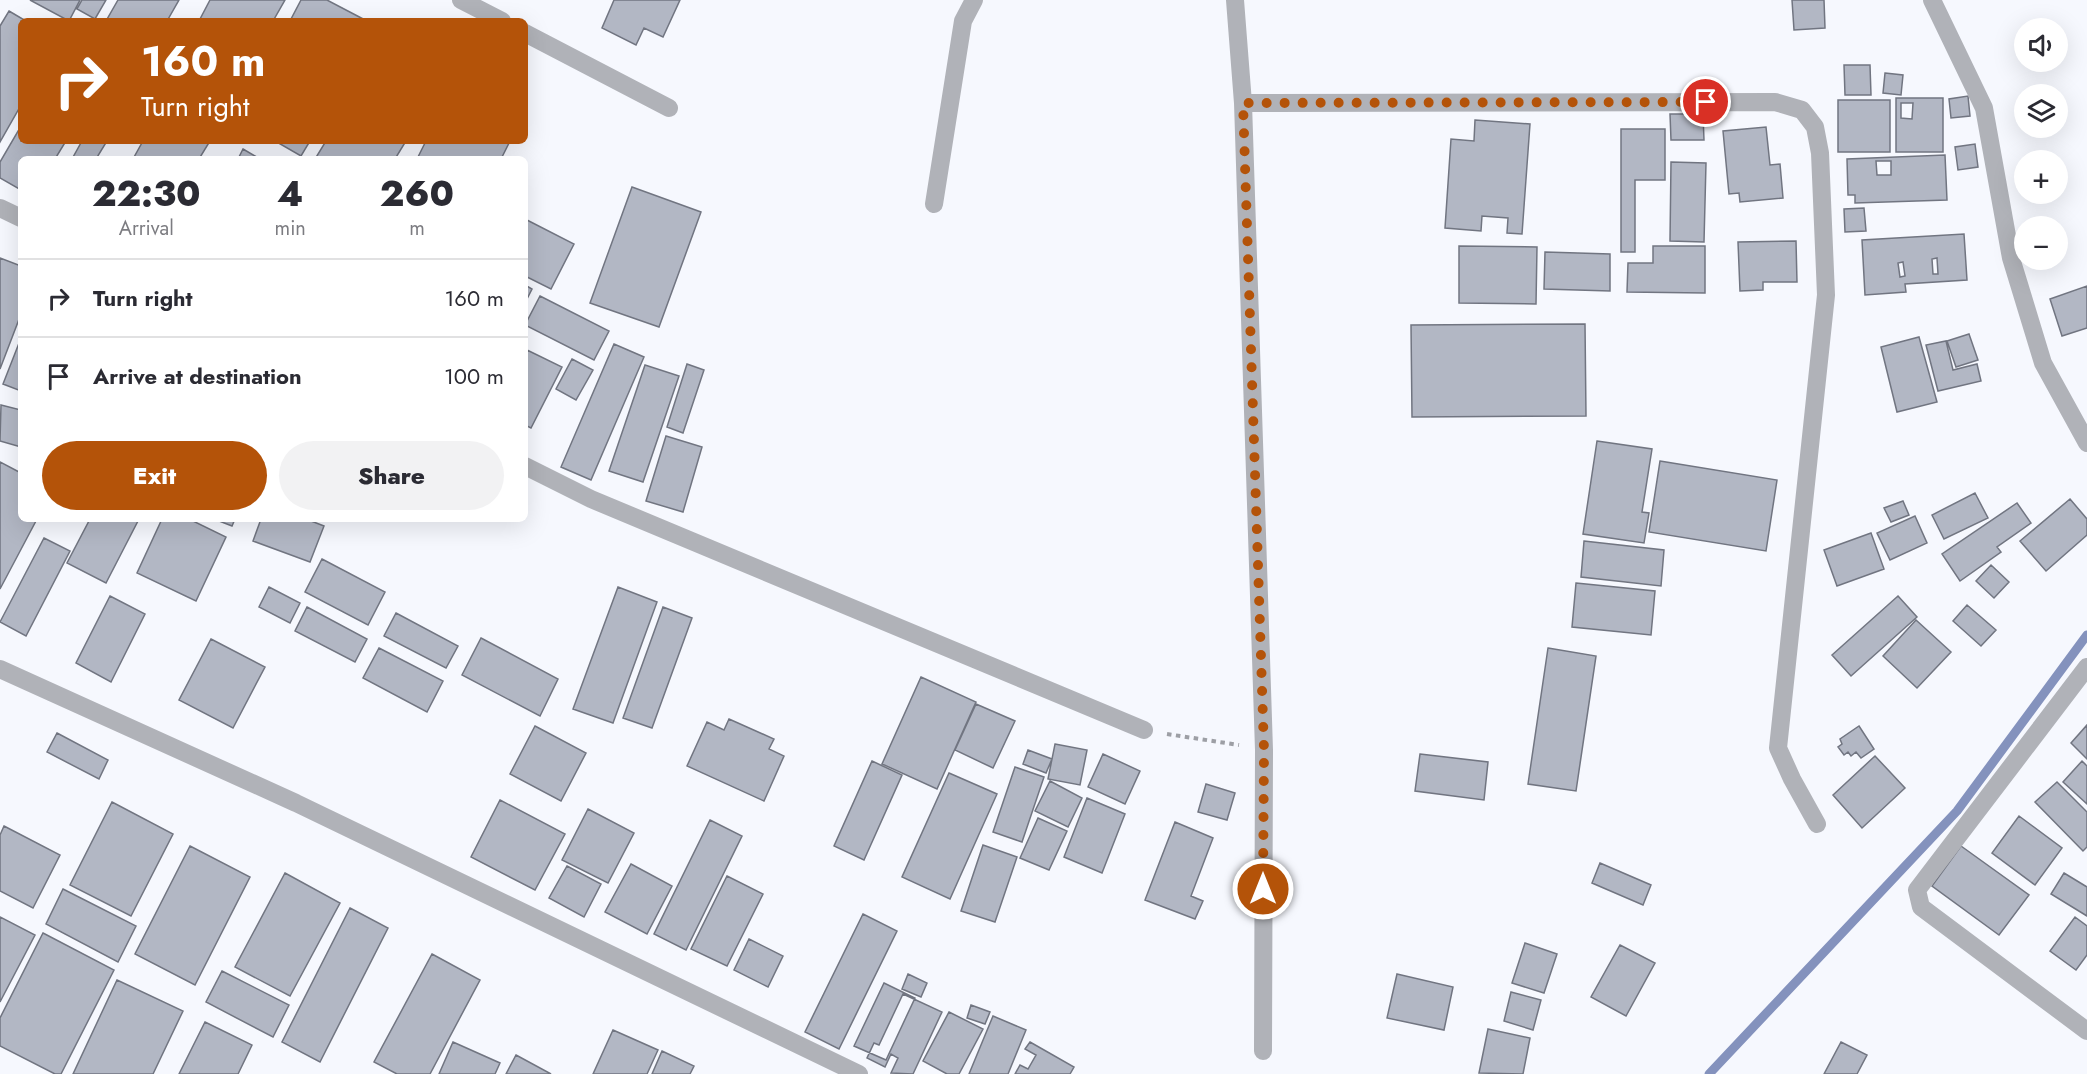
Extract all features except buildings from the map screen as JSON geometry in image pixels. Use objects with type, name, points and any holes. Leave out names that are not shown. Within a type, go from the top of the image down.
[{"type":"street","points":[[461,0],[496,18]]},
{"type":"street","points":[[934,204],[963,21],[974,0]]},
{"type":"street","points":[[1235,0],[1243,103],[1264,750],[1263,1051]]},
{"type":"street","points":[[1932,0],[1984,108],[2011,258],[2043,363],[2087,443]]},
{"type":"street","points":[[528,35],[669,108]]},
{"type":"street","points":[[1243,103],[1775,102],[1802,110],[1815,127],[1820,153],[1826,295],[1778,748],[1817,824]]},
{"type":"street","points":[[0,208],[18,217]]},
{"type":"street","points":[[528,468],[591,499],[1144,730]]},
{"type":"street","points":[[2087,667],[1917,890],[1921,907],[2087,1031]]},
{"type":"street","points":[[0,669],[296,803],[860,1074]]},
{"type":"path","points":[[1144,730],[1264,750]]},
{"type":"waterway","points":[[1709,1074],[1957,811],[2087,635]]},
{"type":"route","points":[[1263,889],[1264,750],[1243,103],[1706,102]]}]
